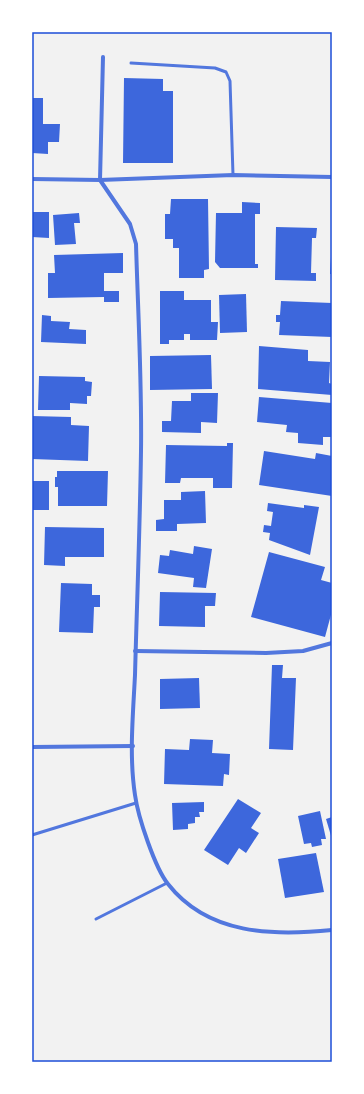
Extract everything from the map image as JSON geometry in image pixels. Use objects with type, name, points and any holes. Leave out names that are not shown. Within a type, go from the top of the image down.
[{"type":"street","points":[[103,57],[100,180],[130,224],[136,244],[141,449],[132,746],[136,803],[159,867],[167,883],[184,902],[200,914],[219,923],[262,932],[298,933],[332,930]]},
{"type":"street","points":[[32,179],[100,180],[233,175],[332,177]]},
{"type":"street","points":[[135,651],[266,653],[302,652],[332,643]]},
{"type":"street","points":[[32,747],[132,746]]},
{"type":"lane","points":[[131,63],[215,68],[226,72],[230,81],[233,175]]},
{"type":"lane","points":[[32,835],[136,803]]},
{"type":"lane","points":[[96,919],[167,883]]},
{"type":"building","points":[[124,78],[163,79],[163,91],[173,91],[173,163],[123,163]]},
{"type":"building","points":[[32,98],[43,98],[43,124],[60,124],[59,142],[48,142],[48,154],[32,153]]},
{"type":"building","points":[[171,199],[208,199],[209,269],[204,270],[204,278],[179,278],[179,248],[173,248],[173,239],[165,239],[165,214],[170,214]]},
{"type":"building","points":[[242,202],[260,203],[260,214],[255,214],[255,264],[258,264],[258,268],[220,268],[215,262],[216,213],[242,213]]},
{"type":"building","points":[[32,212],[49,212],[49,238],[32,237]]},
{"type":"building","points":[[79,213],[80,223],[74,223],[76,244],[55,245],[53,215]]},
{"type":"building","points":[[276,227],[317,228],[316,238],[312,238],[311,273],[316,273],[316,281],[275,280]]},
{"type":"building","points":[[123,253],[123,273],[104,273],[104,291],[119,291],[119,302],[104,302],[104,297],[48,298],[48,273],[55,273],[54,255]]},
{"type":"building","points":[[331,257],[332,274],[330,274]]},
{"type":"building","points":[[160,291],[184,291],[184,300],[211,300],[211,322],[218,322],[217,340],[190,340],[190,334],[184,334],[184,340],[169,340],[169,344],[160,344]]},
{"type":"building","points":[[246,294],[247,332],[220,333],[219,295]]},
{"type":"building","points":[[281,301],[332,303],[332,337],[279,335],[280,322],[276,322],[276,315],[280,315]]},
{"type":"building","points":[[42,315],[51,316],[51,321],[70,322],[69,329],[86,330],[86,344],[41,342]]},
{"type":"building","points":[[259,346],[308,350],[308,361],[330,362],[329,383],[332,384],[332,395],[258,389]]},
{"type":"building","points":[[211,355],[212,389],[150,390],[150,356]]},
{"type":"building","points":[[39,376],[85,377],[85,381],[92,382],[91,396],[87,396],[87,404],[70,403],[70,410],[38,410]]},
{"type":"building","points":[[191,393],[218,393],[217,423],[201,422],[201,433],[162,432],[162,421],[171,421],[172,401],[191,401]]},
{"type":"building","points":[[259,397],[332,403],[332,437],[323,437],[323,445],[298,443],[298,433],[286,432],[287,425],[257,422]]},
{"type":"building","points":[[32,416],[71,417],[71,425],[89,426],[88,461],[32,459]]},
{"type":"building","points":[[227,443],[233,443],[232,488],[213,488],[213,478],[181,478],[180,483],[165,483],[166,445],[227,446]]},
{"type":"building","points":[[264,451],[315,459],[316,453],[332,456],[332,496],[259,485]]},
{"type":"building","points":[[57,471],[108,471],[107,506],[58,506],[58,487],[55,487],[55,477],[57,477]]},
{"type":"building","points":[[32,481],[49,481],[49,510],[32,510]]},
{"type":"building","points":[[205,491],[206,523],[177,524],[177,531],[156,531],[156,520],[164,519],[164,500],[181,500],[181,492]]},
{"type":"building","points":[[268,503],[304,508],[304,505],[319,507],[310,555],[269,540],[270,533],[263,532],[264,525],[271,526],[273,512],[267,511]]},
{"type":"building","points":[[45,527],[104,528],[104,557],[65,557],[65,566],[44,565]]},
{"type":"building","points":[[194,546],[212,549],[206,588],[193,587],[194,578],[158,573],[160,555],[169,556],[170,550],[193,554]]},
{"type":"building","points":[[269,552],[325,567],[321,580],[332,583],[332,611],[325,637],[251,617]]},
{"type":"building","points":[[61,583],[92,584],[92,595],[100,595],[100,607],[94,607],[93,633],[59,632]]},
{"type":"building","points":[[160,592],[216,593],[215,606],[205,606],[205,627],[159,626]]},
{"type":"building","points":[[272,665],[283,665],[282,678],[296,678],[293,750],[269,749]]},
{"type":"building","points":[[199,678],[200,708],[160,709],[160,679]]},
{"type":"building","points":[[190,739],[213,740],[212,753],[230,754],[229,775],[224,774],[223,786],[164,784],[165,749],[189,750]]},
{"type":"building","points":[[238,799],[261,813],[251,828],[259,833],[246,853],[239,848],[228,865],[204,850]]},
{"type":"building","points":[[204,802],[204,812],[199,812],[200,817],[195,817],[195,823],[188,824],[188,829],[173,830],[172,803]]},
{"type":"building","points":[[320,811],[326,839],[321,839],[322,845],[312,847],[311,843],[304,844],[298,816]]},
{"type":"building","points":[[332,817],[332,839],[326,819]]},
{"type":"building","points":[[316,853],[324,892],[285,898],[278,859]]}]
